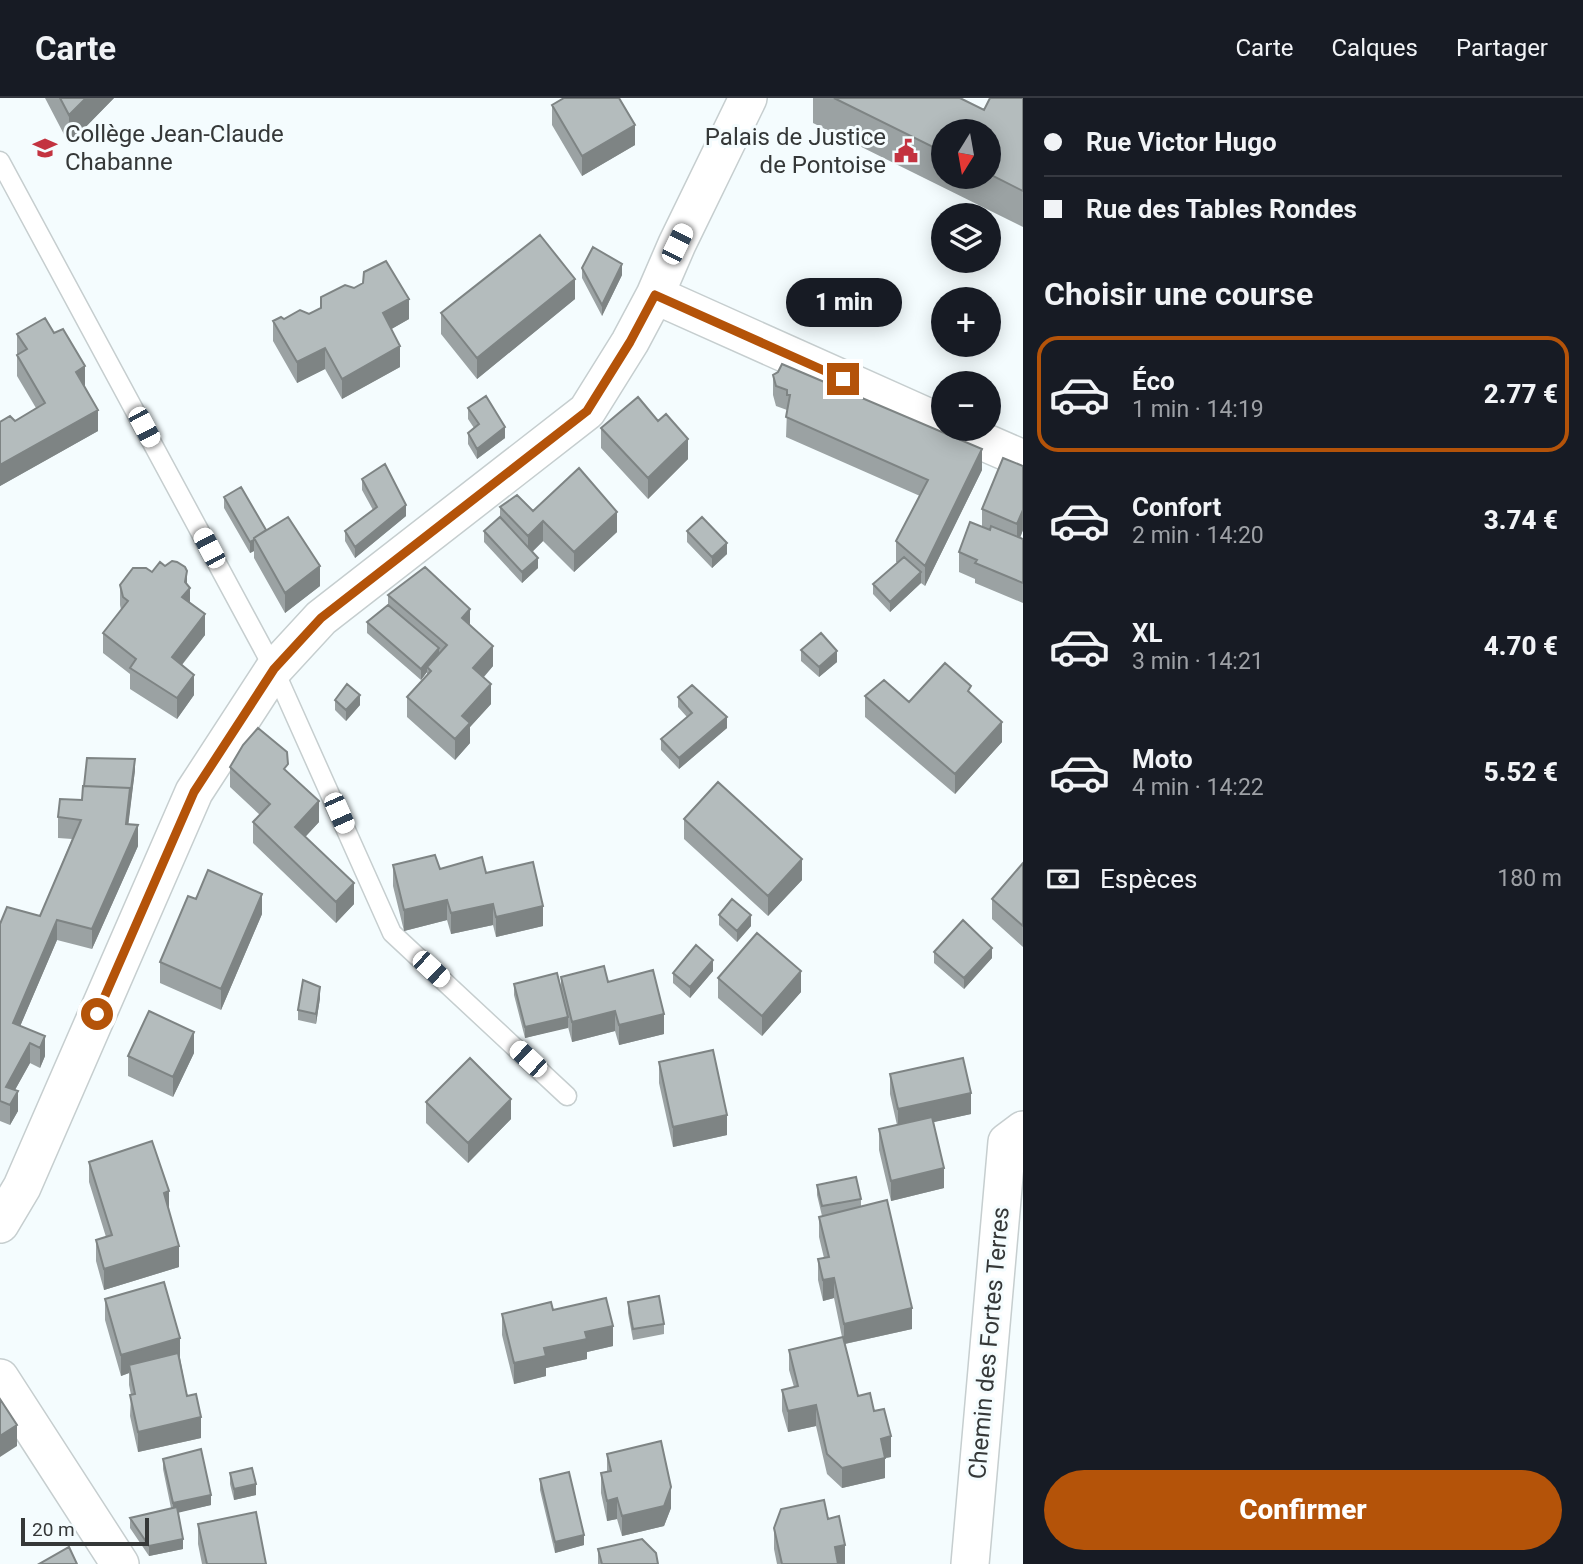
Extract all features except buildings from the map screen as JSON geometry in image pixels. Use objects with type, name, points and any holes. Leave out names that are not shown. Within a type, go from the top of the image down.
[{"type":"street","points":[[1,1226],[22,1187],[194,792],[274,669],[321,618],[587,411],[630,342],[655,295],[748,98]]},
{"type":"street","points":[[655,295],[931,419]]},
{"type":"street","points":[[982,441],[1023,459]]},
{"type":"street","name":"Chemin des Fortes Terres","points":[[970,1564],[1007,1142],[1023,1130]]},
{"type":"street","points":[[0,1378],[120,1564]]},
{"type":"lane","points":[[0,161],[274,669],[392,933],[567,1096]]},
{"type":"place","name":"Collège Jean-Claude Chabanne","points":[[45,148]]},
{"type":"place","name":"Palais de Justice de Pontoise","points":[[906,151]]},
{"type":"route","points":[[97,1014],[194,792],[274,669],[321,618],[587,411],[630,342],[655,295],[843,379]]}]
